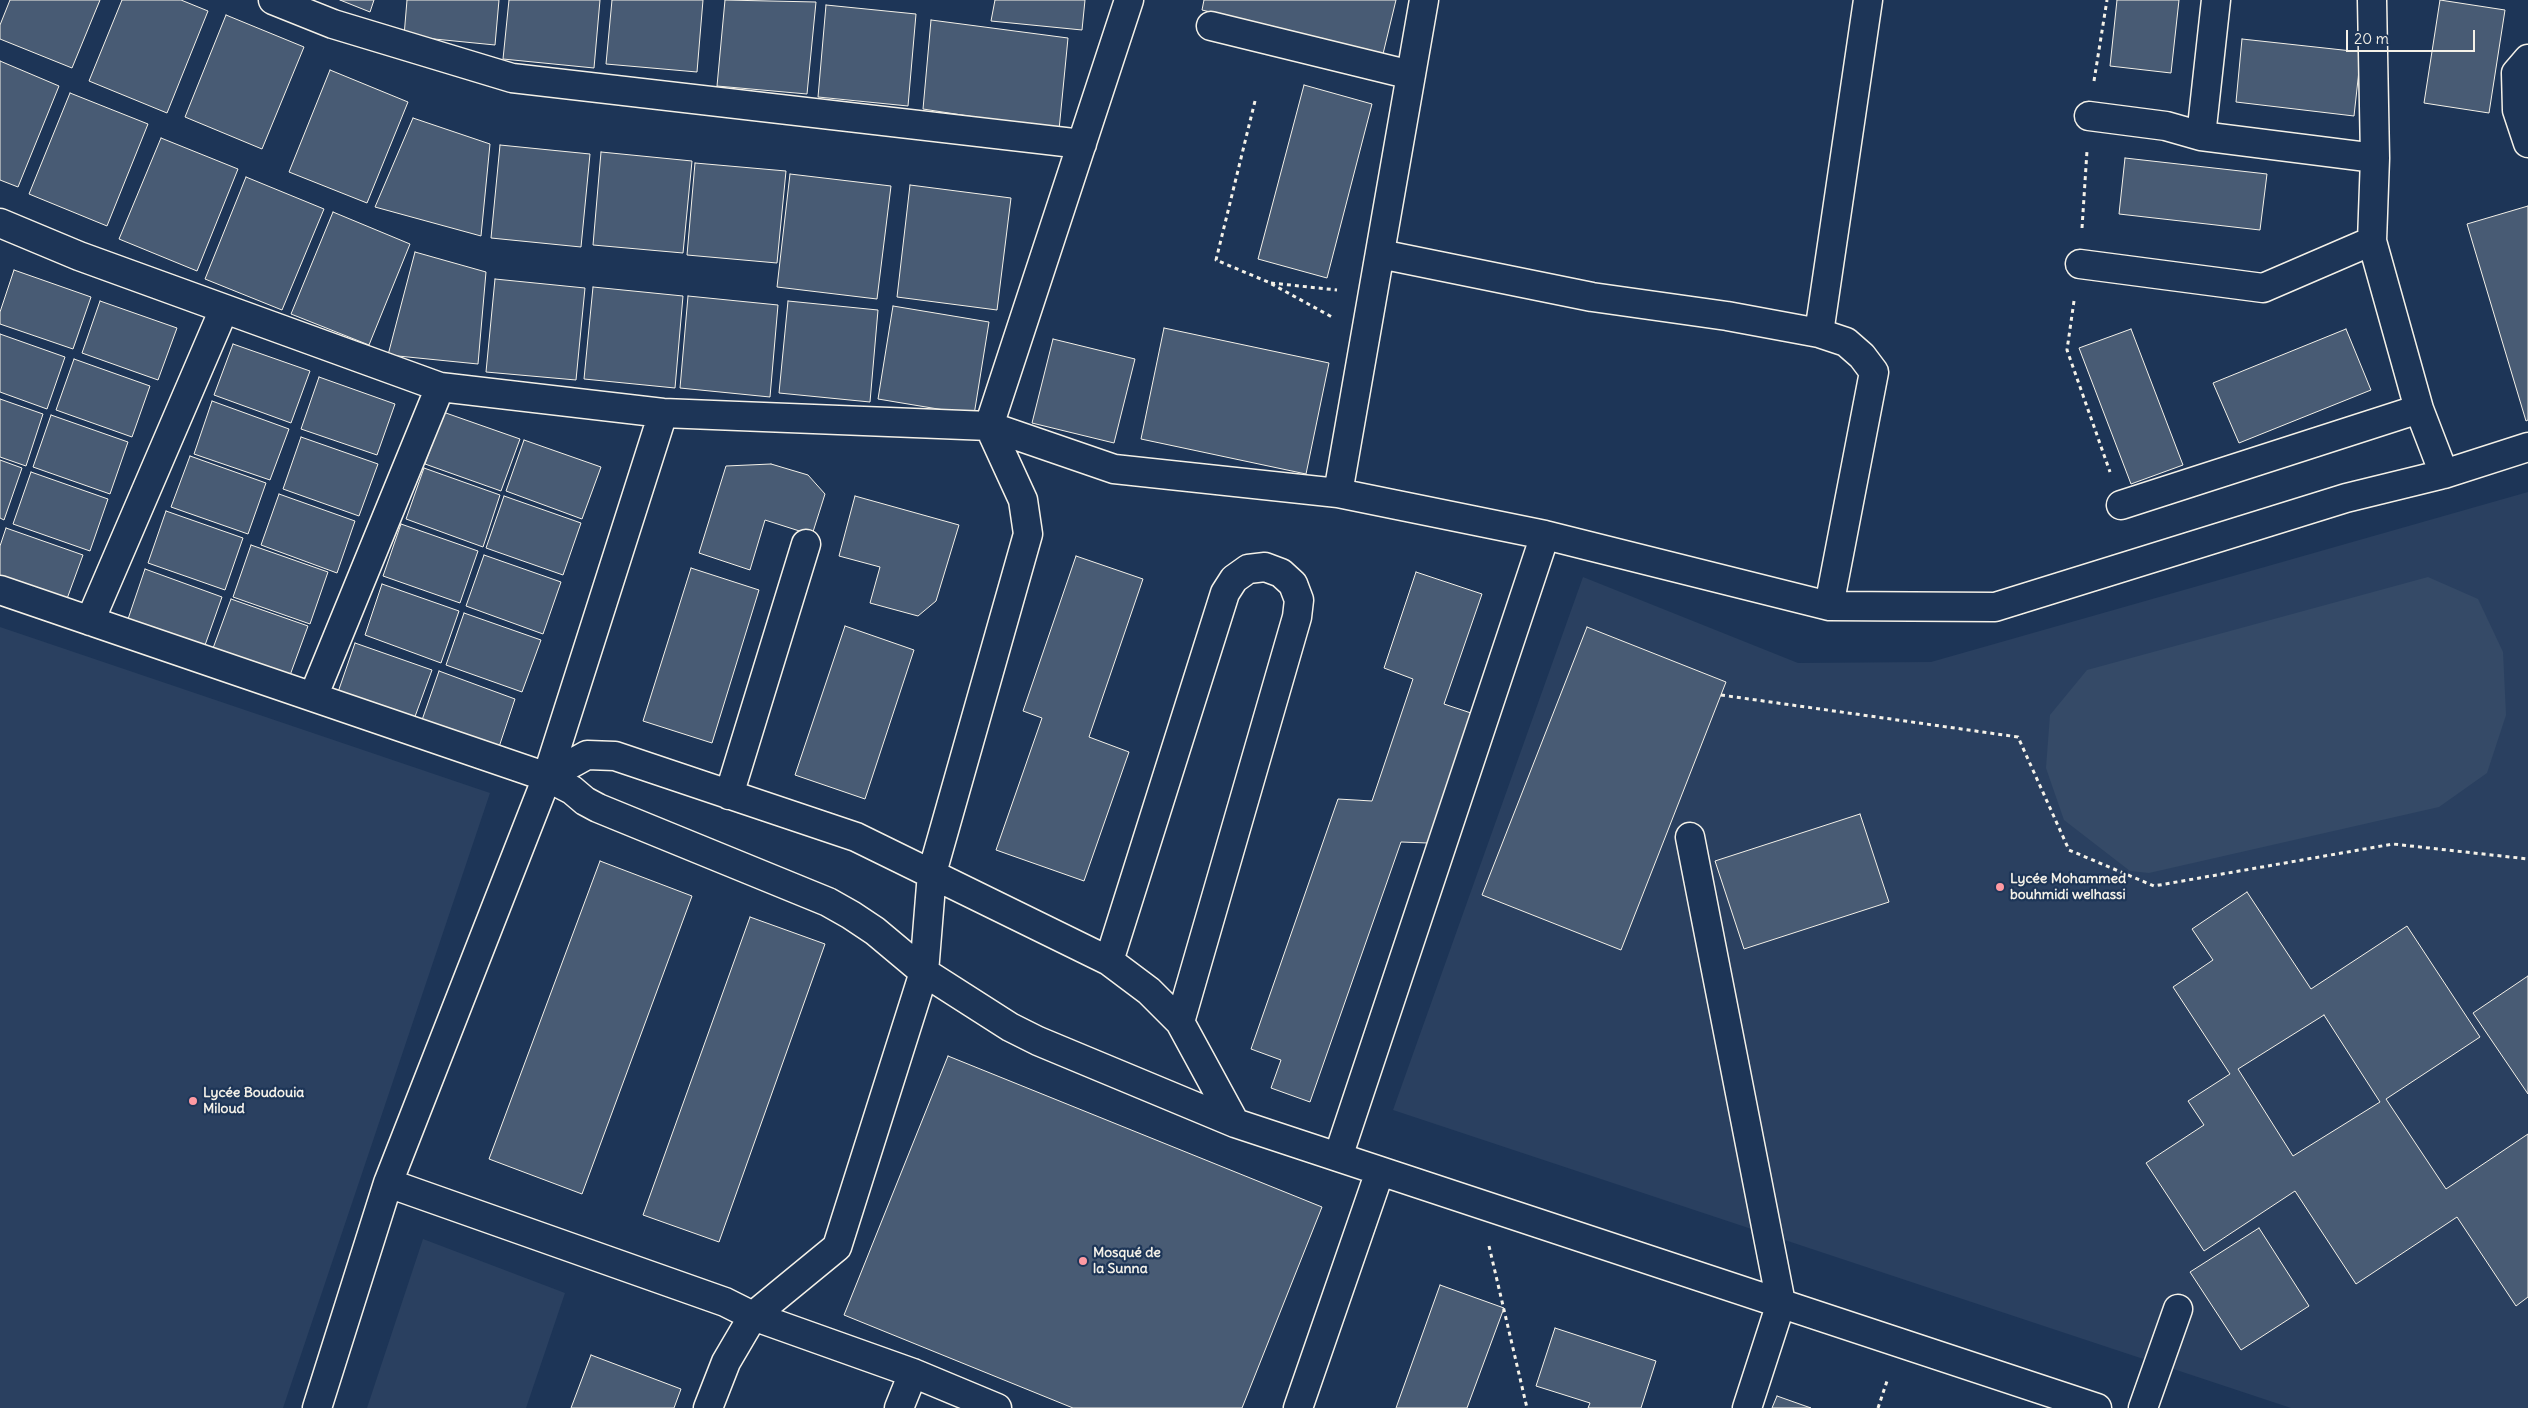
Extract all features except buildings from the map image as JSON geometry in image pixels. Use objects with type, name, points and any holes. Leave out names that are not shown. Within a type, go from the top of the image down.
[{"type":"street","points":[[273,0],[333,24],[512,78],[1082,144]]},
{"type":"street","points":[[708,1408],[726,1362],[753,1316],[837,1247],[924,972],[932,873],[1028,534],[1023,500],[989,426],[1129,0]]},
{"type":"street","points":[[1338,493],[1424,0]]},
{"type":"street","points":[[1819,333],[1868,0]]},
{"type":"street","points":[[2201,136],[2216,0]]},
{"type":"street","points":[[2372,0],[2375,158],[2372,241],[2419,409],[2444,474]]},
{"type":"street","points":[[1211,26],[1411,75]]},
{"type":"street","points":[[2528,59],[2516,73],[2517,110],[2528,143]]},
{"type":"street","points":[[2089,116],[2166,126],[2201,136],[2375,158]]},
{"type":"street","points":[[2,228],[440,387],[663,413],[989,426],[1114,469],[1338,493],[1545,535],[1829,606],[1995,607],[2346,498],[2444,474],[2528,447]]},
{"type":"street","points":[[2080,264],[2263,288],[2372,241]]},
{"type":"street","points":[[1380,254],[1592,297],[1727,316],[1819,333],[1846,342],[1862,356],[1874,372],[1829,606]]},
{"type":"street","points":[[90,621],[224,309]]},
{"type":"street","points":[[313,697],[440,387]]},
{"type":"street","points":[[2121,505],[2419,409]]},
{"type":"street","points":[[317,1408],[388,1183],[547,777],[663,413]]},
{"type":"street","points":[[1338,1157],[1545,535]]},
{"type":"street","points":[[729,794],[806,544]]},
{"type":"street","points":[[1109,960],[1226,593],[1234,579],[1248,569],[1265,567],[1281,572],[1293,584],[1299,600],[1297,617],[1180,1022]]},
{"type":"street","points":[[0,590],[547,777],[572,790],[585,801],[598,808],[828,902],[875,931],[924,972],[1010,1027],[1038,1041],[1235,1123],[2089,1407]]},
{"type":"street","points":[[547,777],[587,755],[615,756],[856,837],[1109,960],[1149,991],[1180,1022],[1235,1123]]},
{"type":"street","points":[[1690,837],[1781,1303],[1747,1408]]},
{"type":"street","points":[[1298,1408],[1380,1171]]},
{"type":"street","points":[[388,1183],[715,1298],[753,1316],[912,1374],[997,1408]]},
{"type":"street","points":[[2143,1408],[2178,1309]]},
{"type":"street","points":[[899,1408],[912,1374]]},
{"type":"path","points":[[1255,101],[1216,260],[1268,282],[1366,335]]},
{"type":"path","points":[[1268,282],[1373,294]]},
{"type":"path","points":[[1721,695],[2018,737],[2069,850],[2154,886],[2393,844],[2528,859]]},
{"type":"path","points":[[1479,1204],[1527,1408]]},
{"type":"shaded area","name":"Lycée Mohammed bouhmidi welhassi","points":[[2528,492],[2528,1408],[2291,1408],[1393,1110],[1583,577],[1798,663],[1931,662]]},
{"type":"shaded area","points":[[2428,577],[2478,599],[2503,652],[2506,715],[2487,773],[2439,807],[2149,873],[2130,871],[2064,820],[2046,768],[2050,715],[2087,670]]},
{"type":"shaded area","name":"Lycée Boudouia Miloud","points":[[0,627],[490,793],[283,1408],[0,1408]]},
{"type":"shaded area","points":[[423,1239],[565,1293],[526,1408],[367,1408]]},
{"type":"place","name":"Lycée Mohammed bouhmidi welhassi","points":[[2000,887]]},
{"type":"place","name":"Lycée Boudouia Miloud","points":[[193,1101]]},
{"type":"place","name":"Mosqué de la Sunna","points":[[1083,1261]]}]
